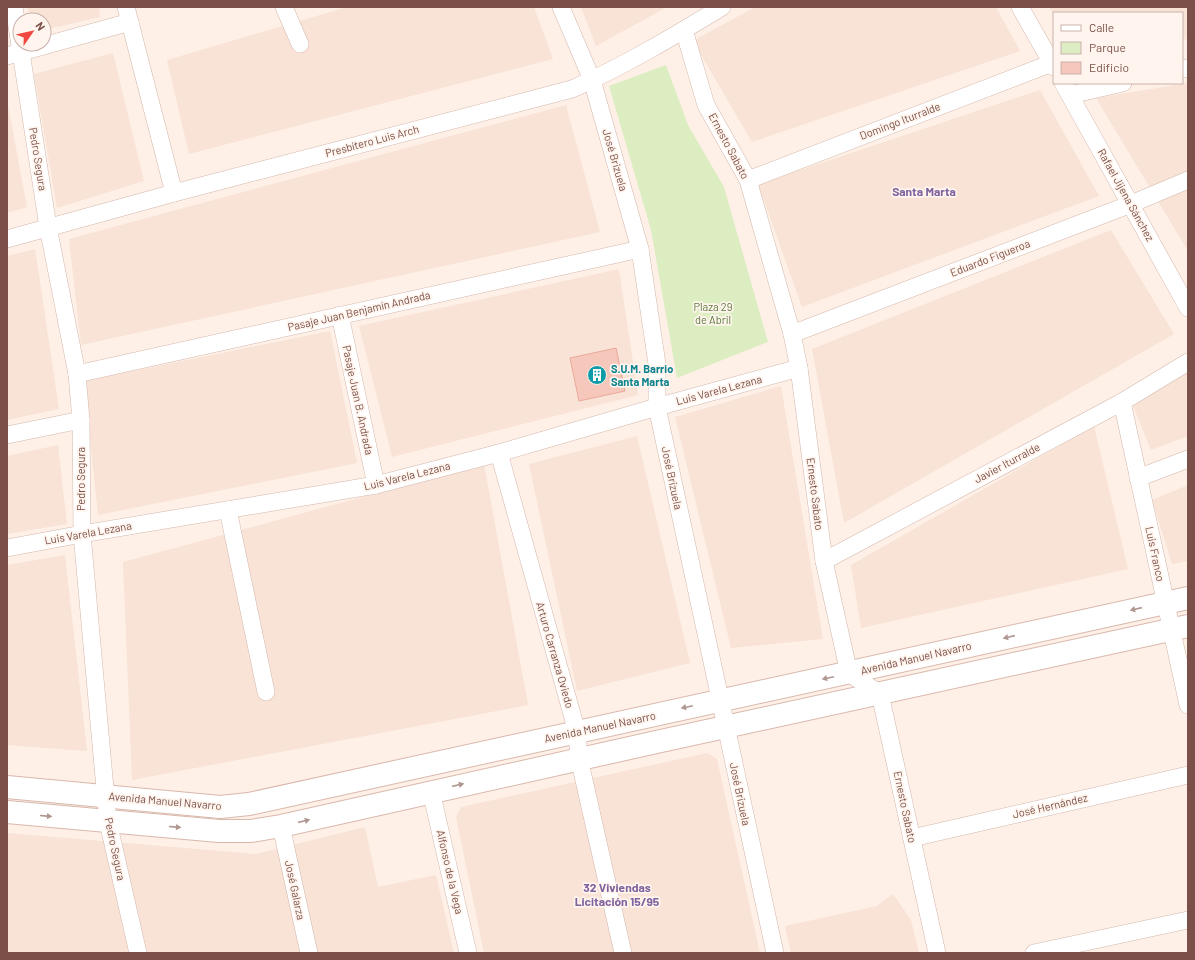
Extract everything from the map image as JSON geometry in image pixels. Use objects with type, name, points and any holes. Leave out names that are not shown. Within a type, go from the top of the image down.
[{"type":"main road","name":"Avenida Manuel Navarro","points":[[7,787],[220,807],[249,804],[1188,598]]},
{"type":"main road","points":[[7,812],[235,832],[281,826],[579,758],[1179,628]]},
{"type":"street","name":"Pedro Segura","points":[[14,7],[14,54],[77,374],[81,420],[82,534],[108,822],[138,953]]},
{"type":"street","points":[[284,7],[300,44]]},
{"type":"street","name":"José Brizuela","points":[[561,7],[592,80],[640,249],[657,364],[657,407],[775,953]]},
{"type":"street","name":"Presbítero Luis Arch","points":[[7,238],[572,89],[592,80],[684,30],[722,7]]},
{"type":"street","points":[[1020,7],[1053,65]]},
{"type":"street","points":[[14,54],[128,14],[174,193]]},
{"type":"street","name":"Ernesto Sabato","points":[[684,30],[706,105],[748,180],[792,334],[799,368],[824,561],[850,673]]},
{"type":"street","name":"Domingo Iturralde","points":[[748,180],[1053,65]]},
{"type":"street","points":[[1067,89],[1114,84]]},
{"type":"street","name":"Rafael Jijena Sánchez","points":[[1067,89],[1188,308]]},
{"type":"street","name":"Eduardo Figueroa","points":[[792,334],[1131,204],[1188,180]]},
{"type":"street","name":"Pasaje Juan Benjamín Andrada","points":[[77,374],[640,249]]},
{"type":"street","name":"Pasaje Juan B. Andrada","points":[[340,315],[376,485]]},
{"type":"street","name":"Javier Iturralde","points":[[824,561],[1122,402],[1188,362]]},
{"type":"street","name":"Luis Varela Lezana","points":[[7,548],[376,485],[499,453],[799,368]]},
{"type":"street","name":"Luis Franco","points":[[1122,402],[1165,602],[1179,628],[1188,706]]},
{"type":"street","points":[[7,435],[81,420]]},
{"type":"street","name":"Arturo Carranza Oviedo","points":[[499,453],[577,732],[579,758],[623,953]]},
{"type":"street","points":[[1138,478],[1188,459]]},
{"type":"street","points":[[228,510],[266,692]]},
{"type":"street","points":[[850,673],[880,694]]},
{"type":"street","name":"Ernesto Sabato","points":[[880,694],[937,953]]},
{"type":"street","name":"José Hernández","points":[[912,838],[1188,775]]},
{"type":"street","name":"Alfonso de la Vega","points":[[431,792],[468,953]]},
{"type":"street","name":"José Galarza","points":[[281,826],[309,953]]},
{"type":"street","points":[[1034,953],[1188,920]]},
{"type":"shaded area","points":[[28,7],[99,7],[100,17],[52,28],[52,12],[28,12]]},
{"type":"shaded area","points":[[347,7],[534,7],[553,59],[189,154],[167,60]]},
{"type":"shaded area","points":[[581,7],[667,7],[596,46]]},
{"type":"shaded area","points":[[755,7],[996,7],[1020,51],[752,142],[693,41]]},
{"type":"shaded area","points":[[1049,7],[1188,7],[1188,39],[1183,40],[1183,12],[1053,12],[1053,13]]},
{"type":"shaded area","points":[[113,53],[144,181],[57,208],[34,74]]},
{"type":"shaded area","points":[[1188,83],[1188,251],[1096,98]]},
{"type":"shaded area","points":[[1040,90],[1099,196],[802,307],[758,184]]},
{"type":"shaded area","points":[[7,100],[27,207],[7,213]]},
{"type":"shaded area","points":[[566,105],[600,232],[81,345],[69,239]]},
{"type":"shaded area","points":[[1111,230],[1174,334],[844,523],[812,349]]},
{"type":"shaded area","points":[[35,249],[59,409],[7,420],[7,256]]},
{"type":"shaded area","points":[[619,269],[638,395],[392,457],[359,326]]},
{"type":"shaded area","points":[[330,331],[357,463],[98,515],[84,381]]},
{"type":"shaded area","points":[[1188,370],[1188,436],[1151,450],[1131,401]]},
{"type":"shaded area","points":[[781,386],[823,639],[731,648],[675,417]]},
{"type":"shaded area","points":[[1094,426],[1128,569],[861,628],[851,565]]},
{"type":"shaded area","points":[[637,436],[690,663],[577,691],[529,464]]},
{"type":"shaded area","points":[[58,445],[67,524],[7,534],[7,456]]},
{"type":"shaded area","points":[[484,464],[528,705],[132,780],[123,562]]},
{"type":"shaded area","points":[[1188,485],[1188,561],[1172,564],[1152,500]]},
{"type":"shaded area","points":[[65,555],[87,751],[7,745],[7,565]]},
{"type":"shaded area","points":[[707,753],[717,759],[760,953],[484,953],[456,817],[461,807]]},
{"type":"shaded area","points":[[365,827],[378,887],[436,875],[454,953],[7,953],[7,833],[256,854]]},
{"type":"shaded area","points":[[893,894],[911,920],[919,953],[791,953],[785,926],[877,906]]},
{"type":"green space","name":"Plaza 29 de Abril","points":[[666,65],[688,125],[724,187],[768,342],[677,378],[651,230],[609,86]]},
{"type":"building","name":"S.U.M. Barrio Santa Marta","points":[[616,348],[625,391],[579,401],[570,358]]},
{"type":"place","name":"S.U.M. Barrio Santa Marta","points":[[597,375]]},
{"type":"district","name":"Santa Marta","points":[[924,192]]},
{"type":"district","name":"32 Viviendas Licitación 15/95","points":[[617,895]]}]
